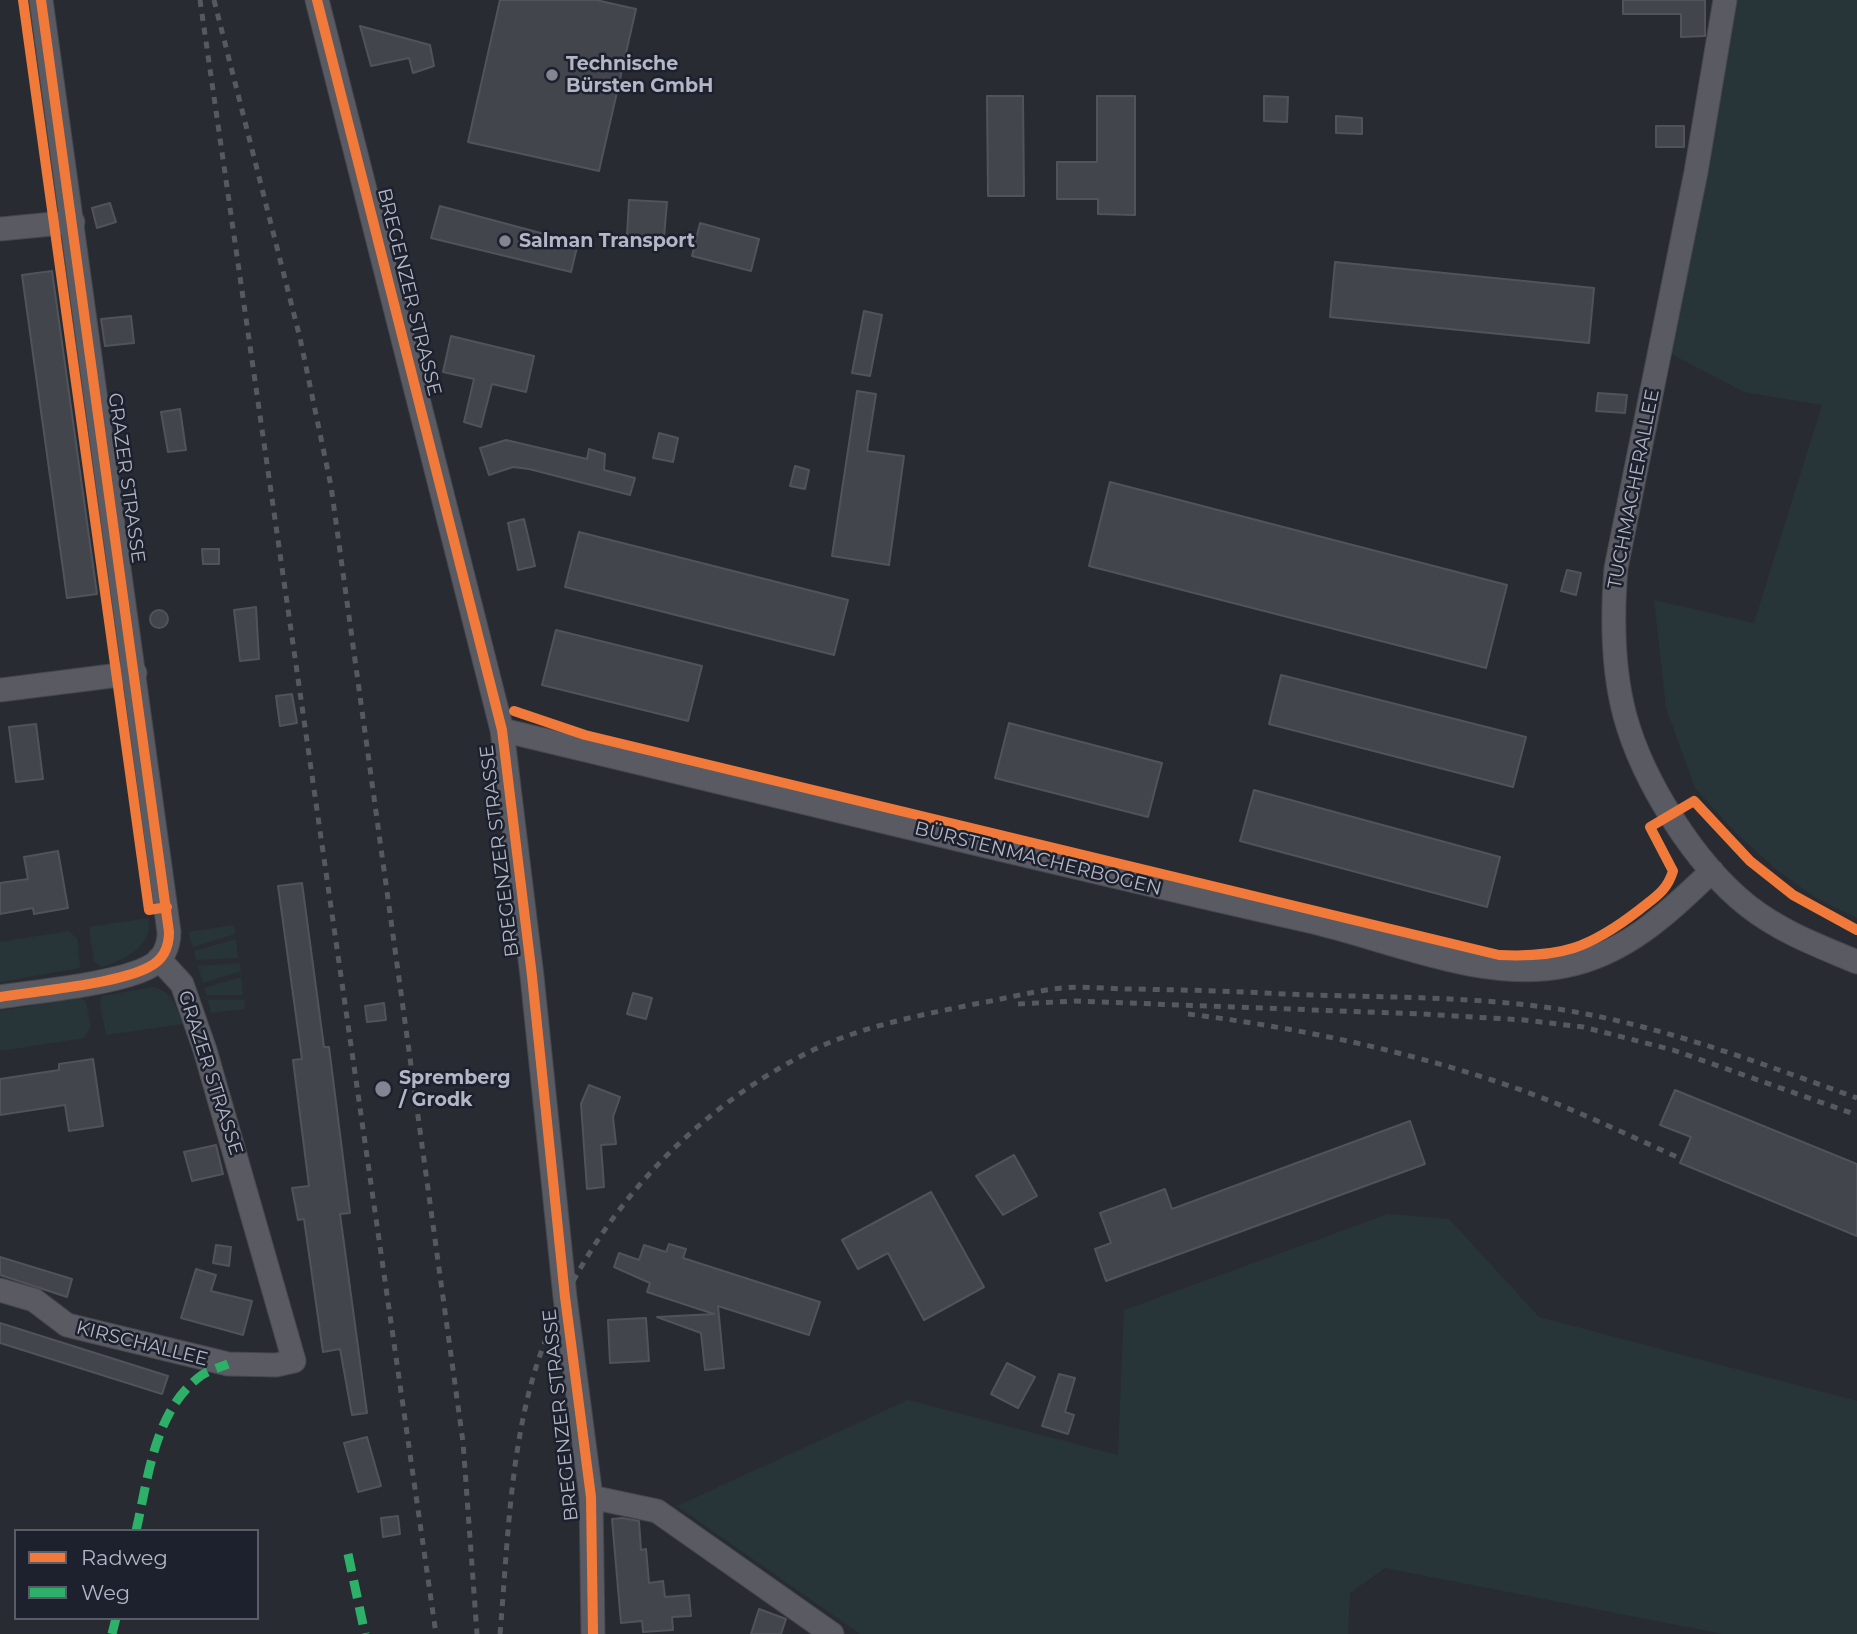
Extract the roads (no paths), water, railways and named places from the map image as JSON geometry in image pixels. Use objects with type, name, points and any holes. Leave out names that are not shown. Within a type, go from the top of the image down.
[{"type":"street","name":"GRAZER STRASSE","points":[[41,0],[170,932],[166,951],[159,959],[182,984],[205,1050],[294,1361]]},
{"type":"street","name":"BREGENZER STRASSE","points":[[317,0],[502,730],[533,976],[565,1297],[591,1497],[593,1634]]},
{"type":"street","name":"TUCHMACHERALLEE","points":[[1725,0],[1696,172],[1616,568],[1613,610],[1616,663],[1625,716],[1661,799],[1712,872],[1749,907],[1796,937],[1857,962]]},
{"type":"street","points":[[0,229],[73,222]]},
{"type":"street","points":[[0,690],[135,673]]},
{"type":"street","name":"BÜRSTENMACHERBOGEN","points":[[502,730],[1327,925],[1496,970],[1563,967],[1599,956],[1638,937],[1712,872]]},
{"type":"street","points":[[0,997],[135,972],[159,959]]},
{"type":"street","name":"KIRSCHALLEE","points":[[0,1290],[34,1300],[67,1325],[81,1329],[228,1364],[276,1365],[294,1361]]},
{"type":"street","points":[[591,1497],[657,1511],[832,1634]]},
{"type":"railway","points":[[200,0],[436,1634]]},
{"type":"railway","points":[[214,0],[300,338],[331,486],[463,1442],[477,1634]]},
{"type":"railway","points":[[500,1634],[509,1515],[528,1395],[539,1357],[575,1277],[628,1198],[660,1162],[694,1130],[771,1073],[832,1042],[913,1017],[1062,988],[1475,1000],[1550,1008],[1621,1021],[1723,1051],[1857,1098]]},
{"type":"railway","points":[[1018,1004],[1074,1001],[1422,1014],[1524,1020],[1583,1027],[1673,1050],[1857,1115]]},
{"type":"railway","points":[[1188,1014],[1343,1040],[1457,1069],[1587,1116],[1677,1157]]},
{"type":"place","name":"Technische Bürsten GmbH","points":[[552,75]]},
{"type":"place","name":"Salman Transport","points":[[505,241]]},
{"type":"place","name":"Spremberg / Grodk","points":[[383,1089]]}]
